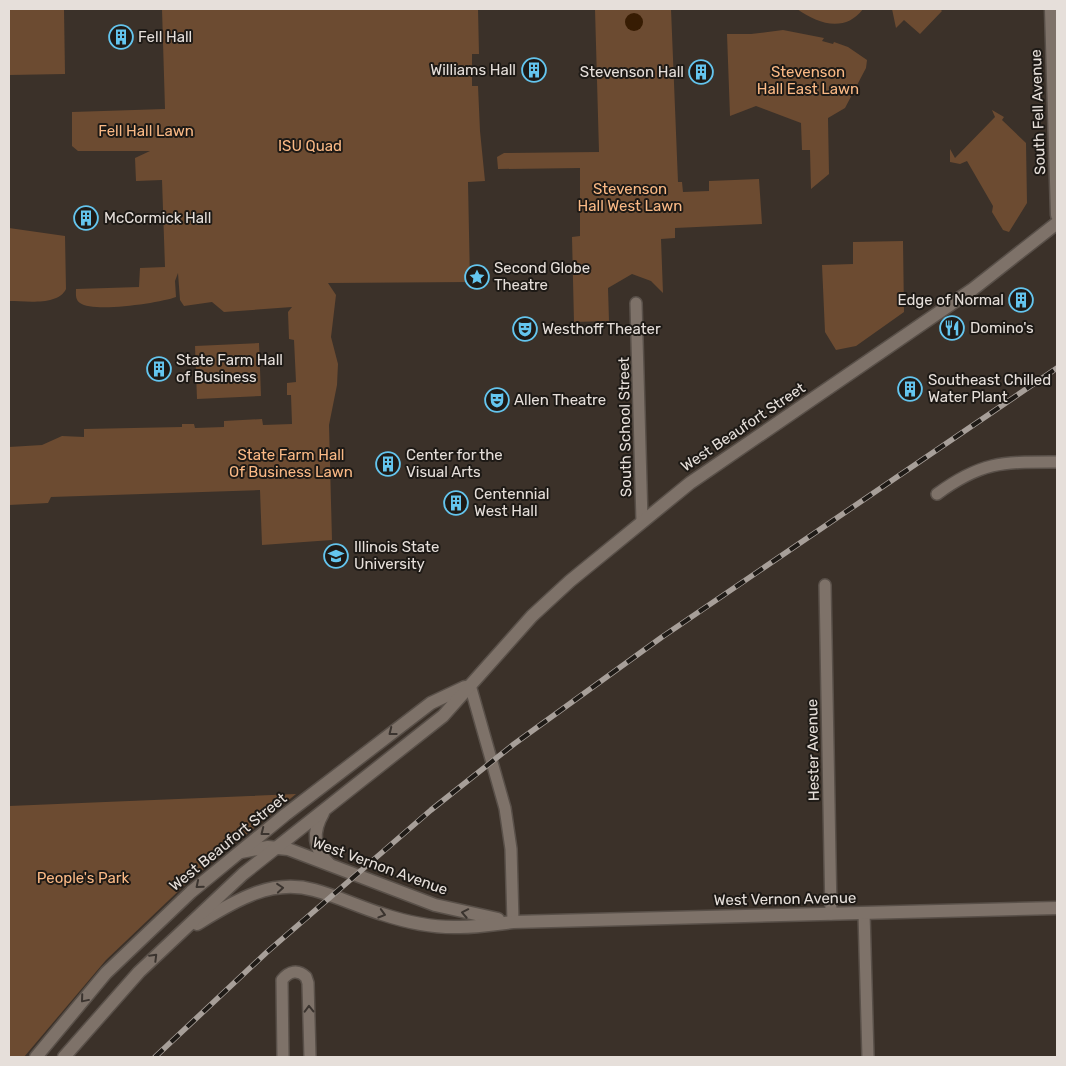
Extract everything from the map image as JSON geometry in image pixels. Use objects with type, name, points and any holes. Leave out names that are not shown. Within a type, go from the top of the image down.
[{"type":"main road","name":"South Fell Avenue","points":[[1051,9],[1057,214]]},
{"type":"main road","name":"West Beaufort Street","points":[[64,1057],[169,942],[243,874],[443,716],[532,616],[570,580],[698,478],[973,289],[1057,223]]},
{"type":"main road","name":"West Beaufort Street","points":[[36,1057],[106,973],[148,931],[237,853],[430,703],[470,685]]},
{"type":"main road","points":[[324,811],[318,821],[315,838],[320,856],[329,864]]},
{"type":"main road","name":"West Vernon Avenue","points":[[237,853],[258,848],[278,847],[329,864],[435,906],[513,922]]},
{"type":"main road","name":"West Vernon Avenue","points":[[169,942],[248,894],[280,888],[312,890],[382,914],[433,925],[460,927],[513,922],[1057,908]]},
{"type":"street","name":"South School Street","points":[[636,303],[642,521]]},
{"type":"street","points":[[937,494],[967,474],[984,467],[999,464],[1057,462]]},
{"type":"street","name":"Hester Avenue","points":[[824,585],[831,914]]},
{"type":"street","points":[[470,685],[505,808],[511,849],[513,922]]},
{"type":"street","points":[[864,913],[868,1057]]},
{"type":"street","points":[[283,1057],[282,980],[290,972],[296,971],[306,976],[308,983],[310,1057]]},
{"type":"green space","points":[[9,9],[64,9],[65,74],[9,75]]},
{"type":"green space","name":"ISU Quad","points":[[162,9],[478,9],[479,54],[472,54],[472,86],[478,86],[485,181],[468,182],[470,282],[328,283],[336,295],[331,337],[338,364],[337,385],[329,425],[332,540],[262,545],[260,490],[51,497],[48,503],[9,505],[9,447],[42,445],[62,436],[84,437],[84,429],[182,427],[182,424],[194,424],[195,428],[224,427],[224,421],[262,419],[263,425],[292,424],[291,395],[287,395],[287,383],[296,382],[294,340],[289,339],[288,312],[292,307],[224,312],[212,302],[184,306],[180,300],[178,273],[175,281],[176,297],[142,304],[112,307],[87,306],[78,302],[76,289],[139,287],[140,268],[165,267],[162,180],[136,181],[135,158],[150,151],[78,151],[72,146],[72,112],[165,109]]},
{"type":"green space","name":"Stevenson Hall West Lawn","points":[[595,9],[671,9],[678,182],[682,182],[683,192],[709,191],[709,181],[759,179],[762,224],[675,228],[675,238],[661,239],[663,293],[651,281],[632,274],[608,288],[609,321],[574,322],[572,237],[580,236],[580,168],[498,169],[497,157],[504,153],[599,152]]},
{"type":"green space","points":[[797,9],[863,9],[856,17],[848,21],[840,24],[831,24],[814,19]]},
{"type":"green space","points":[[892,9],[940,9],[942,11],[920,34],[904,20],[896,28]]},
{"type":"green space","name":"Stevenson Hall East Lawn","points":[[783,30],[824,38],[822,41],[833,44],[834,42],[848,47],[867,60],[866,68],[845,108],[828,118],[829,174],[811,189],[810,150],[802,150],[801,123],[756,106],[730,116],[727,34],[751,34]]},
{"type":"green space","points":[[992,110],[1004,117],[1002,120],[1026,143],[1027,203],[1009,232],[1003,230],[992,212],[993,206],[967,161],[960,164],[950,162],[950,149],[955,158],[995,117]]},
{"type":"green space","points":[[9,228],[65,236],[66,289],[62,294],[49,300],[32,302],[9,301]]},
{"type":"green space","points":[[903,241],[904,312],[856,346],[836,350],[825,332],[822,265],[853,264],[853,242]]},
{"type":"green space","points":[[259,343],[261,396],[197,399],[195,346]]},
{"type":"green space","name":"People's Park","points":[[296,794],[189,881],[106,960],[24,1057],[9,1057],[9,806]]},
{"type":"shaded area","points":[[630,13],[638,13],[643,18],[641,29],[630,31],[625,26],[625,18]]},
{"type":"railway","points":[[155,1057],[267,952],[431,810],[514,744],[662,637],[1057,368]]},
{"type":"place","name":"Fell Hall","points":[[121,37]]},
{"type":"place","name":"Williams Hall","points":[[534,70]]},
{"type":"place","name":"Stevenson Hall","points":[[701,72]]},
{"type":"place","name":"McCormick Hall","points":[[86,218]]},
{"type":"place","name":"Second Globe Theatre","points":[[477,277]]},
{"type":"place","name":"Edge of Normal","points":[[1021,300]]},
{"type":"place","name":"Domino's","points":[[952,328]]},
{"type":"place","name":"Westhoff Theater","points":[[525,329]]},
{"type":"place","name":"State Farm Hall of Business","points":[[159,369]]},
{"type":"place","name":"Southeast Chilled Water Plant","points":[[910,389]]},
{"type":"place","name":"Allen Theatre","points":[[497,400]]},
{"type":"place","name":"Center for the Visual Arts","points":[[388,464]]},
{"type":"place","name":"Centennial West Hall","points":[[456,503]]},
{"type":"place","name":"Illinois State University","points":[[336,556]]},
{"type":"park label","name":"Fell Hall Lawn","points":[[146,131]]},
{"type":"park label","name":"State Farm Hall Of Business Lawn","points":[[291,464]]}]
